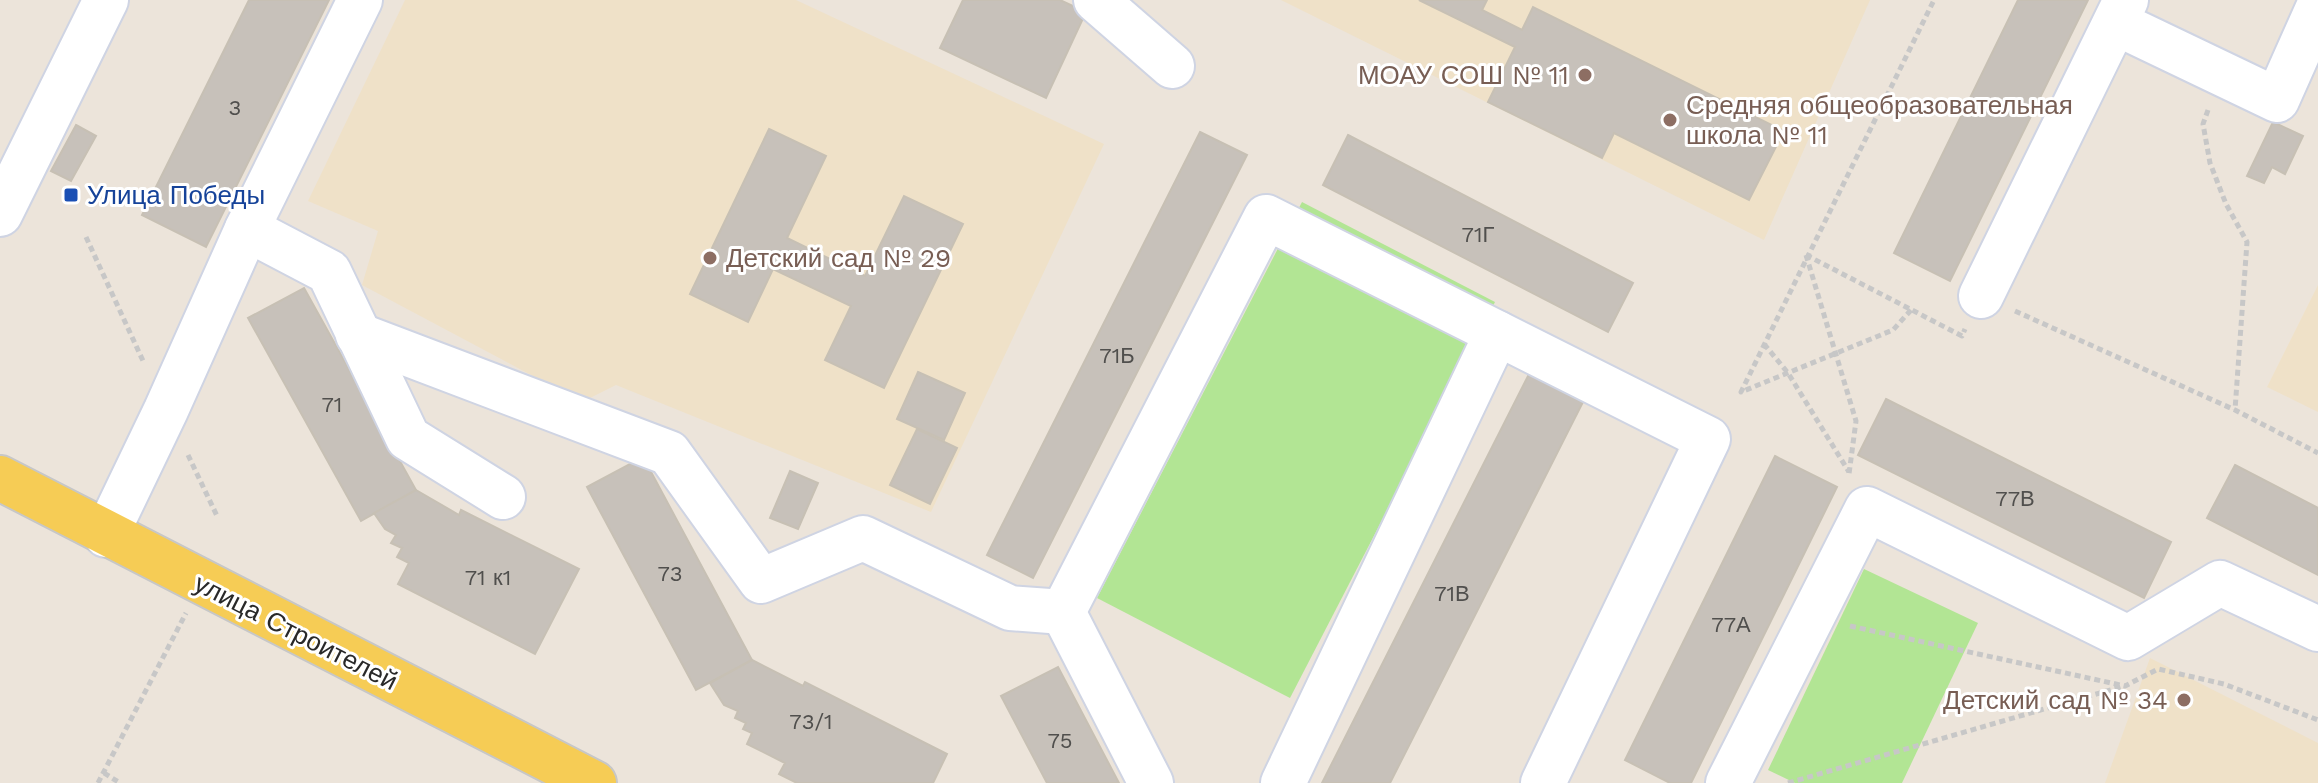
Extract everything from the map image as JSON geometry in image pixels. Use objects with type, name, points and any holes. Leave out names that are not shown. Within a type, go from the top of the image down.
[{"type":"main road","name":"улица Строителей","points":[[0,478],[201,584],[594,783]]},
{"type":"street","points":[[0,214],[106,0]]},
{"type":"street","points":[[106,535],[247,229],[360,0]]},
{"type":"street","points":[[1096,0],[1172,66]]},
{"type":"street","points":[[1981,296],[2121,11],[2221,72],[2277,100],[2318,8]]},
{"type":"street","points":[[1063,612],[1266,217],[1708,439],[1543,783]]},
{"type":"street","points":[[247,229],[329,272],[408,438],[503,497]]},
{"type":"street","points":[[1283,783],[1497,333]]},
{"type":"street","points":[[358,335],[669,453],[761,581],[863,538],[1010,608],[1063,612]]},
{"type":"street","points":[[1728,783],[1814,614],[1858,491],[2128,638],[2220,583],[2318,629]]},
{"type":"street","points":[[1063,612],[1151,783]]},
{"type":"path","points":[[1911,310],[1893,330],[1741,392],[1934,0]]},
{"type":"path","points":[[2221,72],[2203,124],[2210,163],[2226,204],[2247,242],[2235,410]]},
{"type":"path","points":[[1806,255],[1962,336]]},
{"type":"path","points":[[1806,255],[1833,355],[1856,421],[1858,491]]},
{"type":"path","points":[[1981,296],[2235,410],[2318,453]]},
{"type":"path","points":[[1764,343],[1788,373],[1858,491]]},
{"type":"path","points":[[98,783],[201,584]]},
{"type":"path","points":[[1814,614],[1852,626],[2125,686]]},
{"type":"path","points":[[1788,783],[2125,686],[2158,669],[2224,684],[2318,720]]},
{"type":"path","points":[[103,773],[120,783]]},
{"type":"shaded area","name":"Детский сад № 29","points":[[405,0],[796,0],[1104,144],[931,512],[616,385],[582,402],[362,285],[378,231],[308,201]]},
{"type":"shaded area","name":"Средняя общеобразовательная школа № 11","points":[[1281,0],[1870,0],[1764,240]]},
{"type":"shaded area","points":[[2318,285],[2318,412],[2267,387]]},
{"type":"shaded area","name":"Детский сад № 34","points":[[2150,658],[2318,743],[2318,783],[2105,783]]},
{"type":"green space","points":[[1302,202],[1495,302],[1290,698],[1097,598]]},
{"type":"green space","points":[[1864,569],[1978,623],[1902,783],[1795,783],[1768,770]]},
{"type":"building","points":[[249,0],[329,0],[206,247],[142,215]]},
{"type":"building","points":[[963,0],[1060,0],[1086,12],[1046,98],[940,48]]},
{"type":"building","name":"МОАУ СОШ № 11","points":[[1419,0],[1487,0],[1482,10],[1522,30],[1533,7],[1784,131],[1749,200],[1614,133],[1602,158],[1488,102],[1515,47]]},
{"type":"building","points":[[2018,0],[2088,0],[1950,281],[1894,253]]},
{"type":"building","points":[[2273,122],[2303,136],[2285,174],[2272,167],[2264,183],[2247,176]]},
{"type":"building","points":[[76,125],[96,136],[71,181],[51,171]]},
{"type":"building","points":[[769,129],[826,156],[787,238],[865,276],[904,196],[963,224],[884,388],[825,360],[851,306],[773,269],[748,322],[690,294]]},
{"type":"building","points":[[1200,132],[1247,155],[1033,578],[987,555]]},
{"type":"building","points":[[1348,135],[1633,283],[1608,332],[1323,185]]},
{"type":"building","points":[[304,288],[416,490],[361,521],[248,318]]},
{"type":"building","points":[[918,372],[965,393],[944,440],[897,419]]},
{"type":"building","points":[[1529,374],[1583,402],[1390,783],[1322,783]]},
{"type":"building","points":[[1886,399],[2171,542],[2144,598],[1858,455]]},
{"type":"building","points":[[917,429],[957,448],[930,504],[890,485]]},
{"type":"building","points":[[1775,456],[1837,487],[1691,783],[1670,783],[1625,760]]},
{"type":"building","points":[[643,457],[752,660],[696,690],[587,487]]},
{"type":"building","points":[[2235,465],[2318,508],[2318,575],[2207,518]]},
{"type":"building","points":[[790,471],[818,483],[798,529],[770,518]]},
{"type":"building","points":[[416,490],[459,515],[461,510],[579,569],[535,654],[398,584],[409,563],[397,557],[402,548],[391,543],[396,535],[385,529],[374,513]]},
{"type":"building","points":[[752,660],[803,686],[805,682],[947,754],[933,783],[797,783],[779,774],[785,763],[747,744],[752,733],[743,729],[746,723],[735,718],[738,711],[724,705],[710,683]]},
{"type":"building","points":[[1058,667],[1119,783],[1047,783],[1001,696]]},
{"type":"place","name":"МОАУ СОШ № 11","points":[[1585,75]]},
{"type":"place","name":"Средняя общеобразовательная школа № 11","points":[[1670,120]]},
{"type":"place","name":"Улица Победы","points":[[71,195]]},
{"type":"place","name":"Детский сад № 29","points":[[710,258]]},
{"type":"place","name":"Детский сад № 34","points":[[2184,700]]}]
